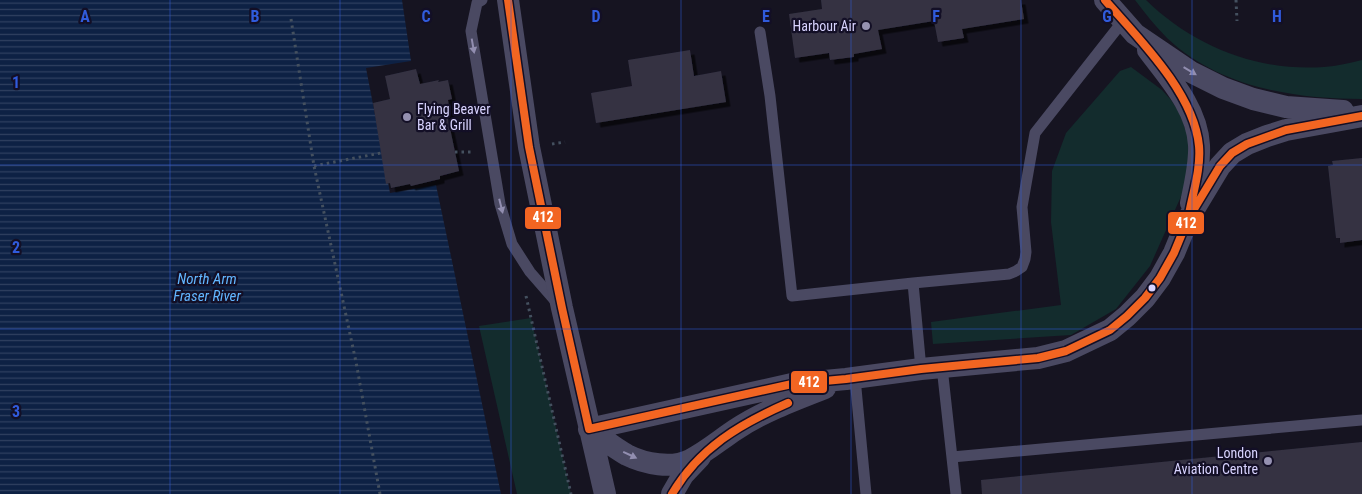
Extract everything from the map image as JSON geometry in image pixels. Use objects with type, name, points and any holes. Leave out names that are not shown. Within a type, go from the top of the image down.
[{"type":"street","points":[[508,0],[529,146],[562,308],[605,494]]},
{"type":"street","points":[[1105,0],[1178,89],[1196,126],[1199,162],[1188,219]]},
{"type":"street","points":[[1129,27],[1191,72],[1223,88],[1253,99],[1286,107],[1330,111],[1362,110]]},
{"type":"street","points":[[589,429],[792,384],[1038,358],[1066,352],[1110,330],[1145,298],[1160,278],[1174,253],[1188,219],[1220,166],[1232,153],[1247,144],[1286,130],[1362,116]]},
{"type":"street","points":[[589,429],[628,455],[649,463],[680,463],[690,460],[736,430],[780,406],[850,378]]},
{"type":"street","points":[[672,494],[683,476],[713,446]]},
{"type":"lane","points":[[482,0],[478,3],[471,31],[500,204],[512,244],[530,272],[562,308]]},
{"type":"lane","points":[[760,32],[770,96],[792,296],[1009,274],[1022,267],[1026,252],[1022,207],[1035,133],[1129,27]]},
{"type":"lane","points":[[913,283],[952,457],[956,494]]},
{"type":"lane","points":[[850,378],[866,494]]},
{"type":"lane","points":[[952,457],[1362,420]]},
{"type":"path","points":[[1236,0],[1237,21]]},
{"type":"path","points":[[291,18],[314,166],[356,362],[380,494]]},
{"type":"path","points":[[314,166],[381,153]]},
{"type":"path","points":[[524,290],[571,494]]},
{"type":"green space","points":[[1135,0],[1146,0],[1184,31],[1206,43],[1228,53],[1251,60],[1275,65],[1329,67],[1362,60],[1362,99],[1284,93],[1233,79],[1187,55],[1167,38]]},
{"type":"green space","points":[[1131,67],[1162,90],[1171,100],[1179,112],[1189,139],[1187,183],[1150,266],[1116,309],[1071,335],[933,344],[931,322],[1061,305],[1051,222],[1052,171],[1066,133],[1120,71]]},
{"type":"green space","points":[[531,318],[571,494],[517,494],[479,326]]},
{"type":"water","name":"North Arm Fraser River","points":[[0,0],[402,0],[411,61],[366,68],[390,193],[436,185],[501,494],[0,494]]},
{"type":"building","points":[[821,0],[1021,0],[1024,19],[962,29],[964,38],[938,42],[934,21],[878,30],[882,49],[854,54],[854,57],[830,60],[829,53],[795,58],[789,14],[822,9]]},
{"type":"building","points":[[690,50],[694,76],[721,71],[726,102],[596,123],[591,93],[632,86],[628,60]]},
{"type":"building","points":[[416,69],[420,84],[448,80],[452,99],[448,100],[450,113],[447,114],[459,171],[440,176],[440,179],[411,186],[410,184],[391,188],[390,183],[386,184],[373,103],[390,99],[385,76]]},
{"type":"building","points":[[1362,158],[1362,240],[1340,243],[1340,238],[1336,238],[1328,166],[1333,165],[1332,161]]},
{"type":"building","name":"London Aviation Centre","points":[[1362,442],[1362,494],[982,494],[981,480]]},
{"type":"transit line","name":"412","points":[[508,0],[529,147],[589,429],[792,384],[1038,358],[1066,351],[1110,330],[1145,298],[1160,278],[1174,253],[1188,219],[1220,166],[1232,153],[1247,144],[1286,130],[1362,116]]},
{"type":"transit line","name":"412","points":[[1105,0],[1163,68],[1187,106],[1195,126],[1199,146],[1199,163],[1189,214]]},
{"type":"transit line","name":"412","points":[[672,494],[695,463],[722,439],[753,420],[788,403]]},
{"type":"place","name":"Harbour Air","points":[[866,26]]},
{"type":"place","name":"Flying Beaver Bar & Grill","points":[[407,117]]},
{"type":"place","name":"London Aviation Centre","points":[[1268,461]]}]
